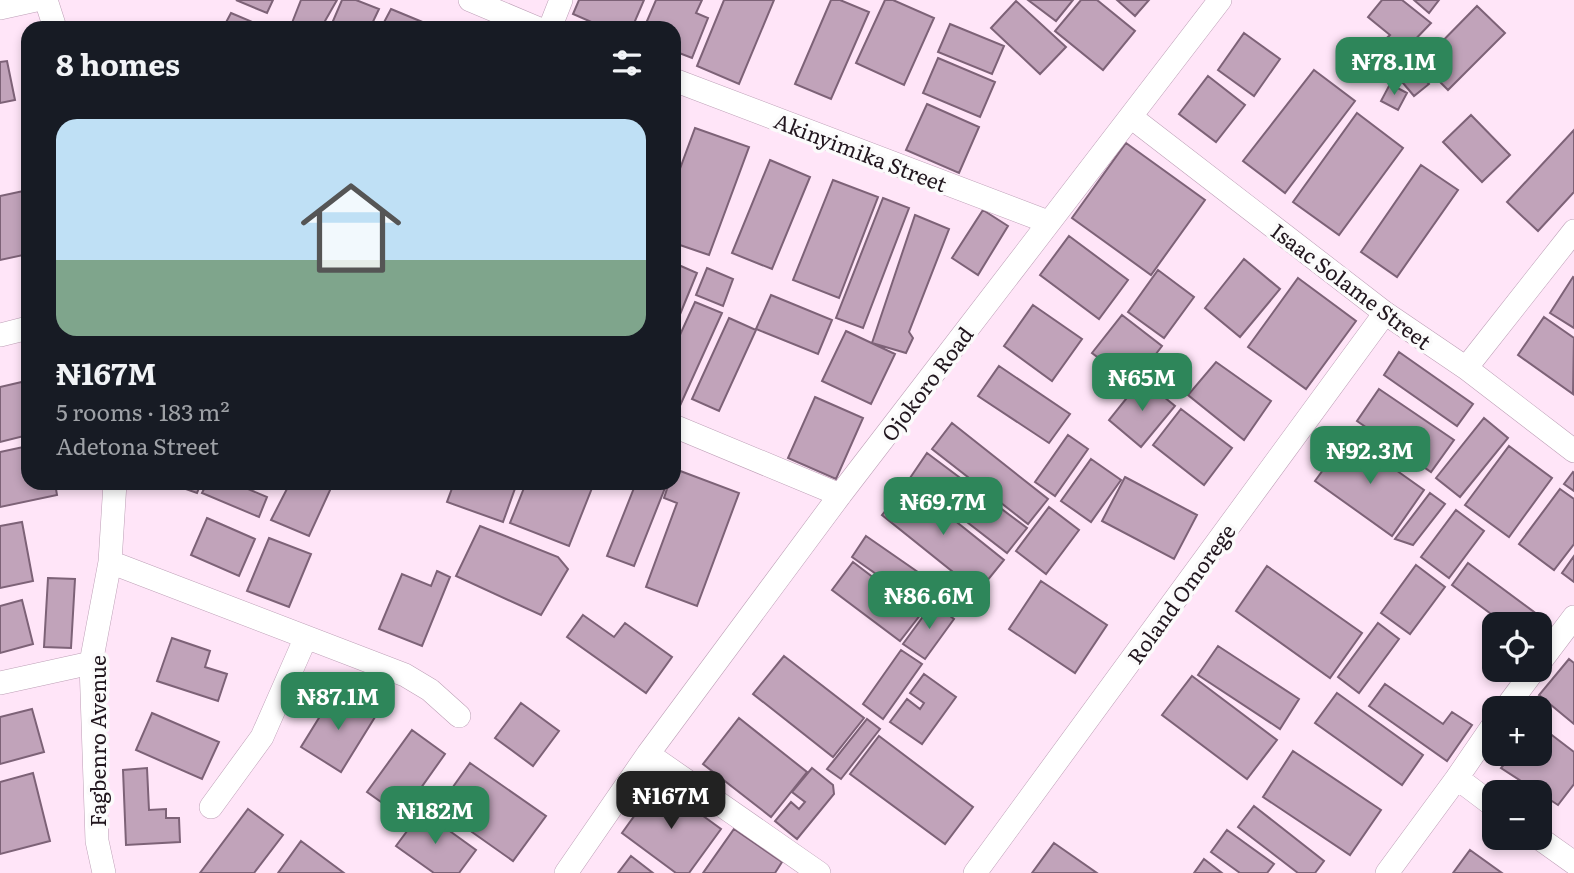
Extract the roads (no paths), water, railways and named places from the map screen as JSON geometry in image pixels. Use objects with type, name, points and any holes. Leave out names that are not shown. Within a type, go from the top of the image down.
[{"type":"street","points":[[0,8],[36,0]]},
{"type":"street","points":[[46,0],[53,21]]},
{"type":"street","points":[[470,0],[520,21]]},
{"type":"street","points":[[553,21],[561,0]]},
{"type":"street","name":"Ojokoro Road","points":[[566,873],[648,754],[840,495],[1220,0]]},
{"type":"street","name":"Akinyimika Street","points":[[681,83],[1048,222]]},
{"type":"street","name":"Isaac Solame Street","points":[[1131,117],[1385,313],[1466,369],[1574,451]]},
{"type":"street","points":[[1466,369],[1574,231]]},
{"type":"street","name":"Roland Omorege","points":[[975,873],[1385,313]]},
{"type":"street","points":[[0,335],[21,330]]},
{"type":"street","points":[[681,429],[840,495]]},
{"type":"street","name":"Fagbenro Avenue","points":[[104,873],[97,841],[91,663],[110,562],[115,490]]},
{"type":"street","points":[[110,562],[405,675],[430,690],[458,716]]},
{"type":"street","points":[[1552,646],[1574,617]]},
{"type":"street","points":[[211,807],[261,737],[306,637]]},
{"type":"street","points":[[0,683],[91,663]]},
{"type":"street","points":[[1387,873],[1482,742]]},
{"type":"street","points":[[648,754],[819,873]]},
{"type":"street","points":[[1457,778],[1482,797]]},
{"type":"street","points":[[1552,847],[1574,863]]}]
